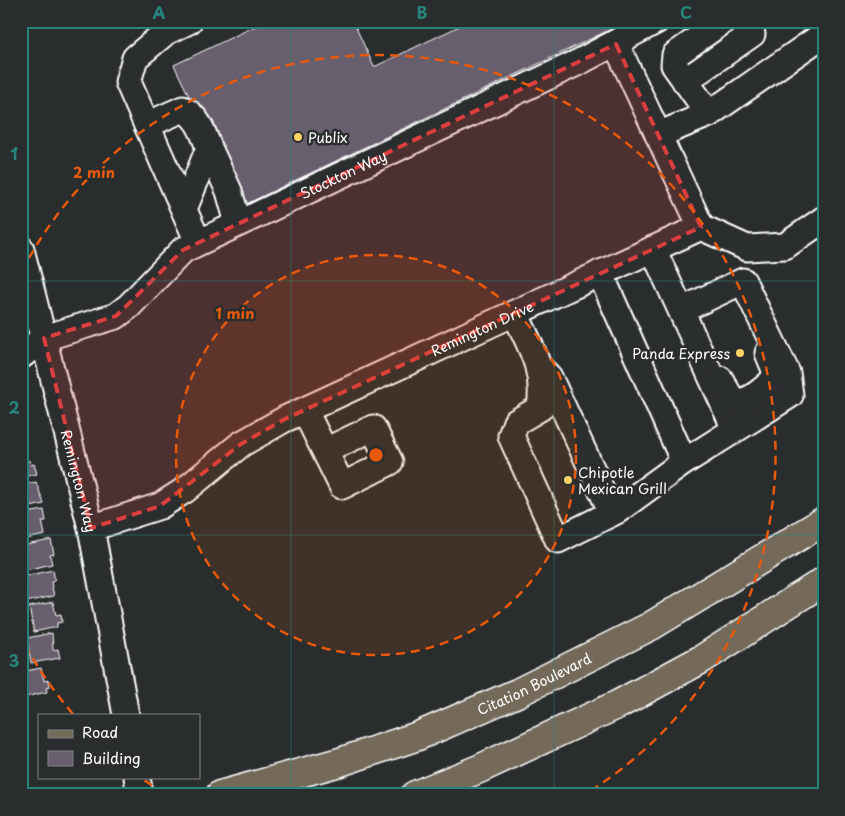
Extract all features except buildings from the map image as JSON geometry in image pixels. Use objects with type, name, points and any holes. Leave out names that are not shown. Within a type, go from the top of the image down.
[{"type":"main road","name":"Citation Boulevard","points":[[220,795],[340,762],[418,736],[516,694],[651,626],[824,521]]},
{"type":"main road","points":[[414,795],[479,769],[619,704],[702,659],[824,582]]},
{"type":"street","points":[[189,21],[166,32],[135,58],[128,82],[198,242]]},
{"type":"street","name":"Stockton Way","points":[[21,356],[33,335],[116,316],[129,306],[182,250],[616,44],[656,21]]},
{"type":"street","points":[[709,114],[674,65],[675,55],[723,21]]},
{"type":"street","points":[[685,81],[752,34],[742,21]]},
{"type":"street","points":[[658,135],[709,114],[824,34]]},
{"type":"street","points":[[616,44],[701,227],[747,248],[785,246],[824,219]]},
{"type":"street","points":[[147,125],[183,108],[193,114],[229,190],[238,223]]},
{"type":"street","points":[[184,210],[209,148]]},
{"type":"street","name":"Remington Drive","points":[[92,528],[160,506],[185,490],[241,444],[305,411],[701,227]]},
{"type":"street","name":"Remington Way","points":[[21,248],[33,335],[92,528],[126,714]]},
{"type":"street","points":[[653,249],[735,429]]},
{"type":"street","points":[[600,273],[684,462]]},
{"type":"street","points":[[682,310],[743,281],[775,370],[774,380],[747,400],[738,402],[732,400],[727,393],[713,363],[702,357]]},
{"type":"street","points":[[515,313],[540,367],[549,377],[571,431],[612,513]]},
{"type":"street","points":[[571,431],[560,414],[540,408],[524,416],[512,429],[511,436],[558,540],[612,513],[684,462],[790,395],[787,373],[759,328]]},
{"type":"street","points":[[540,367],[543,390],[540,408]]},
{"type":"street","points":[[305,411],[325,451]]},
{"type":"street","points":[[521,458],[534,463],[558,515],[569,523],[591,515],[597,507],[594,493]]},
{"type":"street","points":[[137,778],[140,795]]},
{"type":"highlighted area","points":[[616,44],[701,227],[285,419],[241,444],[160,506],[91,528],[44,338],[116,316],[183,250]]},
{"type":"place","name":"Publix","points":[[298,137]]},
{"type":"place","name":"Panda Express","points":[[740,353]]},
{"type":"place","name":"Chipotle Mexican Grill","points":[[568,480]]}]
